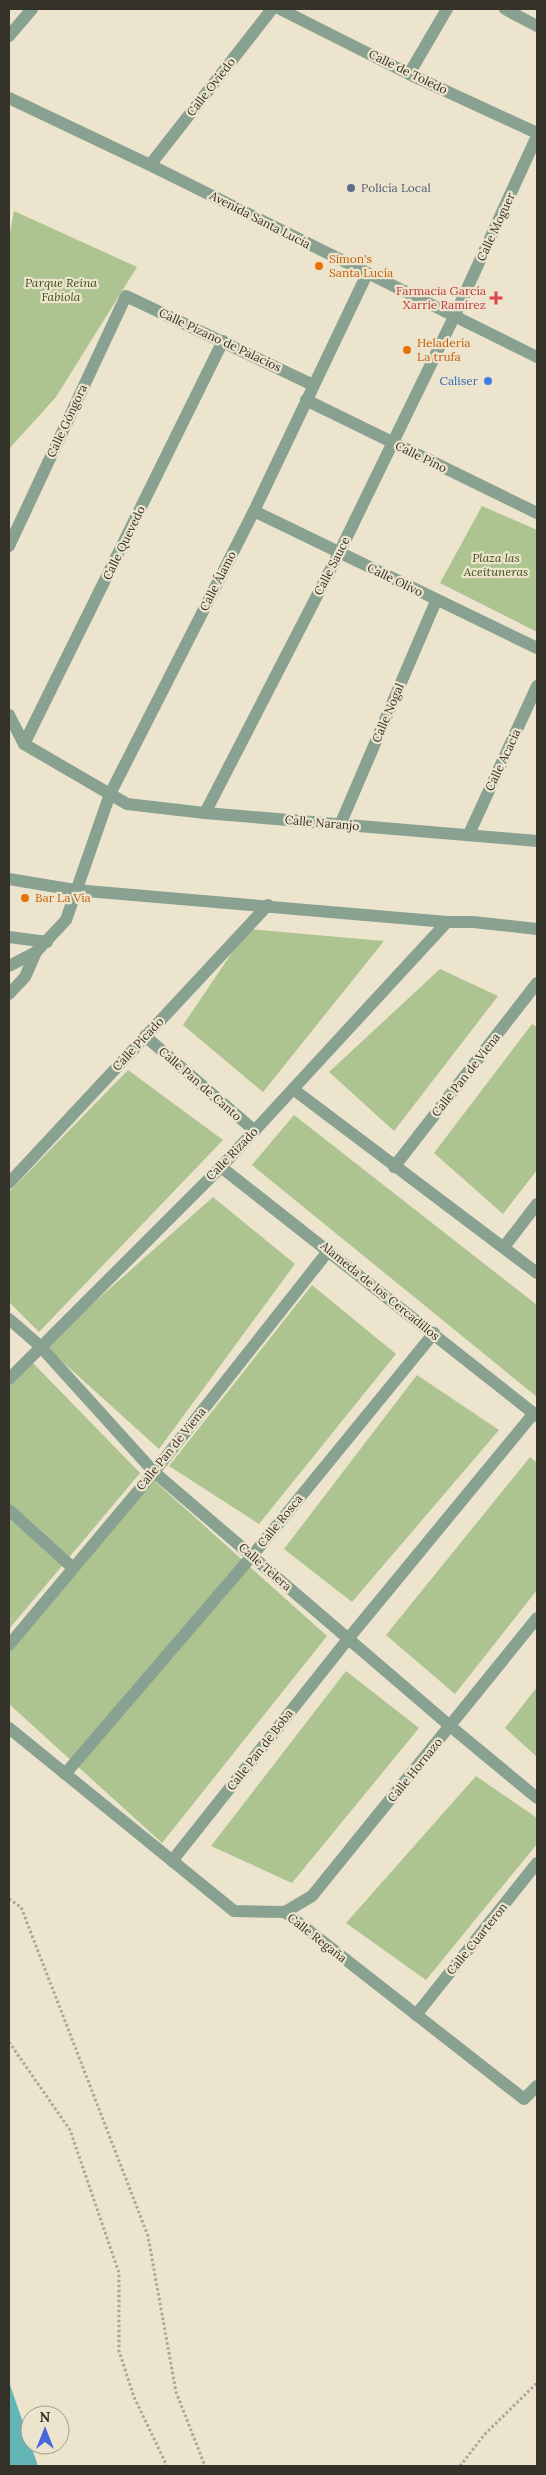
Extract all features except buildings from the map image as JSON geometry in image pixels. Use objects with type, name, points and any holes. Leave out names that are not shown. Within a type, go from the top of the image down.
[{"type":"street","points":[[9,36],[32,9]]},
{"type":"street","name":"Calle Oviedo","points":[[150,165],[272,9]]},
{"type":"street","name":"Calle de Toledo","points":[[280,9],[409,74],[537,134]]},
{"type":"street","points":[[409,74],[447,9]]},
{"type":"street","points":[[505,9],[537,26]]},
{"type":"street","name":"Avenida Santa Lucía","points":[[9,98],[150,165],[537,357]]},
{"type":"street","name":"Calle Moguer","points":[[454,317],[537,134]]},
{"type":"street","name":"Calle Álamo","points":[[36,952],[66,920],[110,794],[254,511],[367,274]]},
{"type":"street","name":"Calle Pizano de Palacios","points":[[126,296],[313,385]]},
{"type":"street","name":"Calle Góngora","points":[[9,546],[126,296]]},
{"type":"street","name":"Calle Sauce","points":[[205,813],[339,552],[454,317]]},
{"type":"street","name":"Calle Quevedo","points":[[24,744],[223,341]]},
{"type":"street","name":"Calle Pino","points":[[306,400],[537,513]]},
{"type":"street","name":"Calle Olivo","points":[[254,511],[436,601],[537,648]]},
{"type":"street","name":"Calle Nogal","points":[[340,825],[436,601]]},
{"type":"street","name":"Calle Acacia","points":[[469,834],[537,686]]},
{"type":"street","points":[[9,715],[24,744],[110,794]]},
{"type":"street","name":"Calle Naranjo","points":[[110,794],[127,804],[205,813],[537,841]]},
{"type":"street","points":[[9,878],[75,890],[268,905],[447,922],[472,922],[537,930]]},
{"type":"street","name":"Calle Picado","points":[[9,1183],[268,905]]},
{"type":"street","name":"Calle Rizado","points":[[9,1379],[221,1167],[447,922]]},
{"type":"street","points":[[9,938],[47,942]]},
{"type":"street","points":[[9,966],[36,952]]},
{"type":"street","points":[[9,994],[25,977],[36,952]]},
{"type":"street","name":"Calle Pan de Viena","points":[[394,1167],[537,983]]},
{"type":"street","name":"Calle Pan de Canto","points":[[145,1036],[255,1131]]},
{"type":"street","points":[[293,1089],[537,1273]]},
{"type":"street","name":"Alameda de los Cercadillos","points":[[221,1167],[329,1250],[535,1415]]},
{"type":"street","points":[[504,1247],[537,1204]]},
{"type":"street","name":"Calle Pan de Viena","points":[[9,1644],[154,1472],[329,1250]]},
{"type":"street","name":"Calle Telera","points":[[9,1319],[40,1346],[154,1472],[450,1726],[537,1798]]},
{"type":"street","name":"Calle Rosca","points":[[65,1774],[252,1556],[434,1333]]},
{"type":"street","name":"Calle Pan de Boba","points":[[172,1861],[348,1639],[535,1415]]},
{"type":"street","points":[[9,1510],[73,1568]]},
{"type":"street","name":"Calle Hornazo","points":[[285,1912],[312,1896],[537,1618]]},
{"type":"street","name":"Calle Regaña","points":[[9,1728],[234,1911],[285,1912],[524,2099],[537,2086]]},
{"type":"street","name":"Calle Cuarteron","points":[[416,2015],[537,1864]]},
{"type":"path","points":[[9,1899],[21,1907],[148,2236],[176,2392],[205,2466]]},
{"type":"path","points":[[9,2042],[70,2130],[119,2273],[119,2351],[134,2397],[167,2466]]},
{"type":"path","points":[[460,2466],[485,2434],[537,2383]]},
{"type":"green space","name":"Parque Reina Fabiola","points":[[14,211],[137,267],[56,397],[9,449],[9,238]]},
{"type":"green space","name":"Plaza las Aceituneras","points":[[482,506],[537,530],[537,632],[440,583]]},
{"type":"green space","points":[[248,929],[384,941],[263,1092],[183,1025]]},
{"type":"green space","points":[[440,969],[498,996],[394,1131],[329,1072]]},
{"type":"green space","points":[[532,1024],[537,1027],[537,1170],[503,1214],[434,1153]]},
{"type":"green space","points":[[128,1070],[223,1140],[39,1332],[9,1302],[9,1192]]},
{"type":"green space","points":[[294,1115],[537,1305],[537,1397],[252,1165]]},
{"type":"green space","points":[[213,1197],[295,1264],[159,1449],[45,1346]]},
{"type":"green space","points":[[312,1285],[396,1354],[259,1524],[169,1466]]},
{"type":"green space","points":[[31,1361],[140,1473],[9,1629],[9,1384]]},
{"type":"green space","points":[[417,1375],[499,1430],[352,1602],[284,1549]]},
{"type":"green space","points":[[530,1457],[537,1463],[537,1590],[455,1694],[386,1635]]},
{"type":"green space","points":[[149,1476],[327,1636],[162,1843],[9,1704],[9,1643]]},
{"type":"green space","points":[[346,1671],[419,1728],[292,1883],[211,1846]]},
{"type":"green space","points":[[537,1687],[537,1757],[505,1728]]},
{"type":"green space","points":[[476,1776],[537,1818],[537,1844],[426,1980],[346,1923]]},
{"type":"water","points":[[9,2382],[20,2414],[20,2455],[34,2455],[38,2466],[9,2466]]},
{"type":"place","name":"Policía Local","points":[[351,188]]},
{"type":"place","name":"Simon's Santa Lucía","points":[[319,266]]},
{"type":"place","name":"Farmacia García Xarrie Ramírez","points":[[496,298]]},
{"type":"place","name":"Heladería La trufa","points":[[407,350]]},
{"type":"place","name":"Caliser","points":[[488,381]]},
{"type":"place","name":"Bar La Vía","points":[[25,898]]}]
